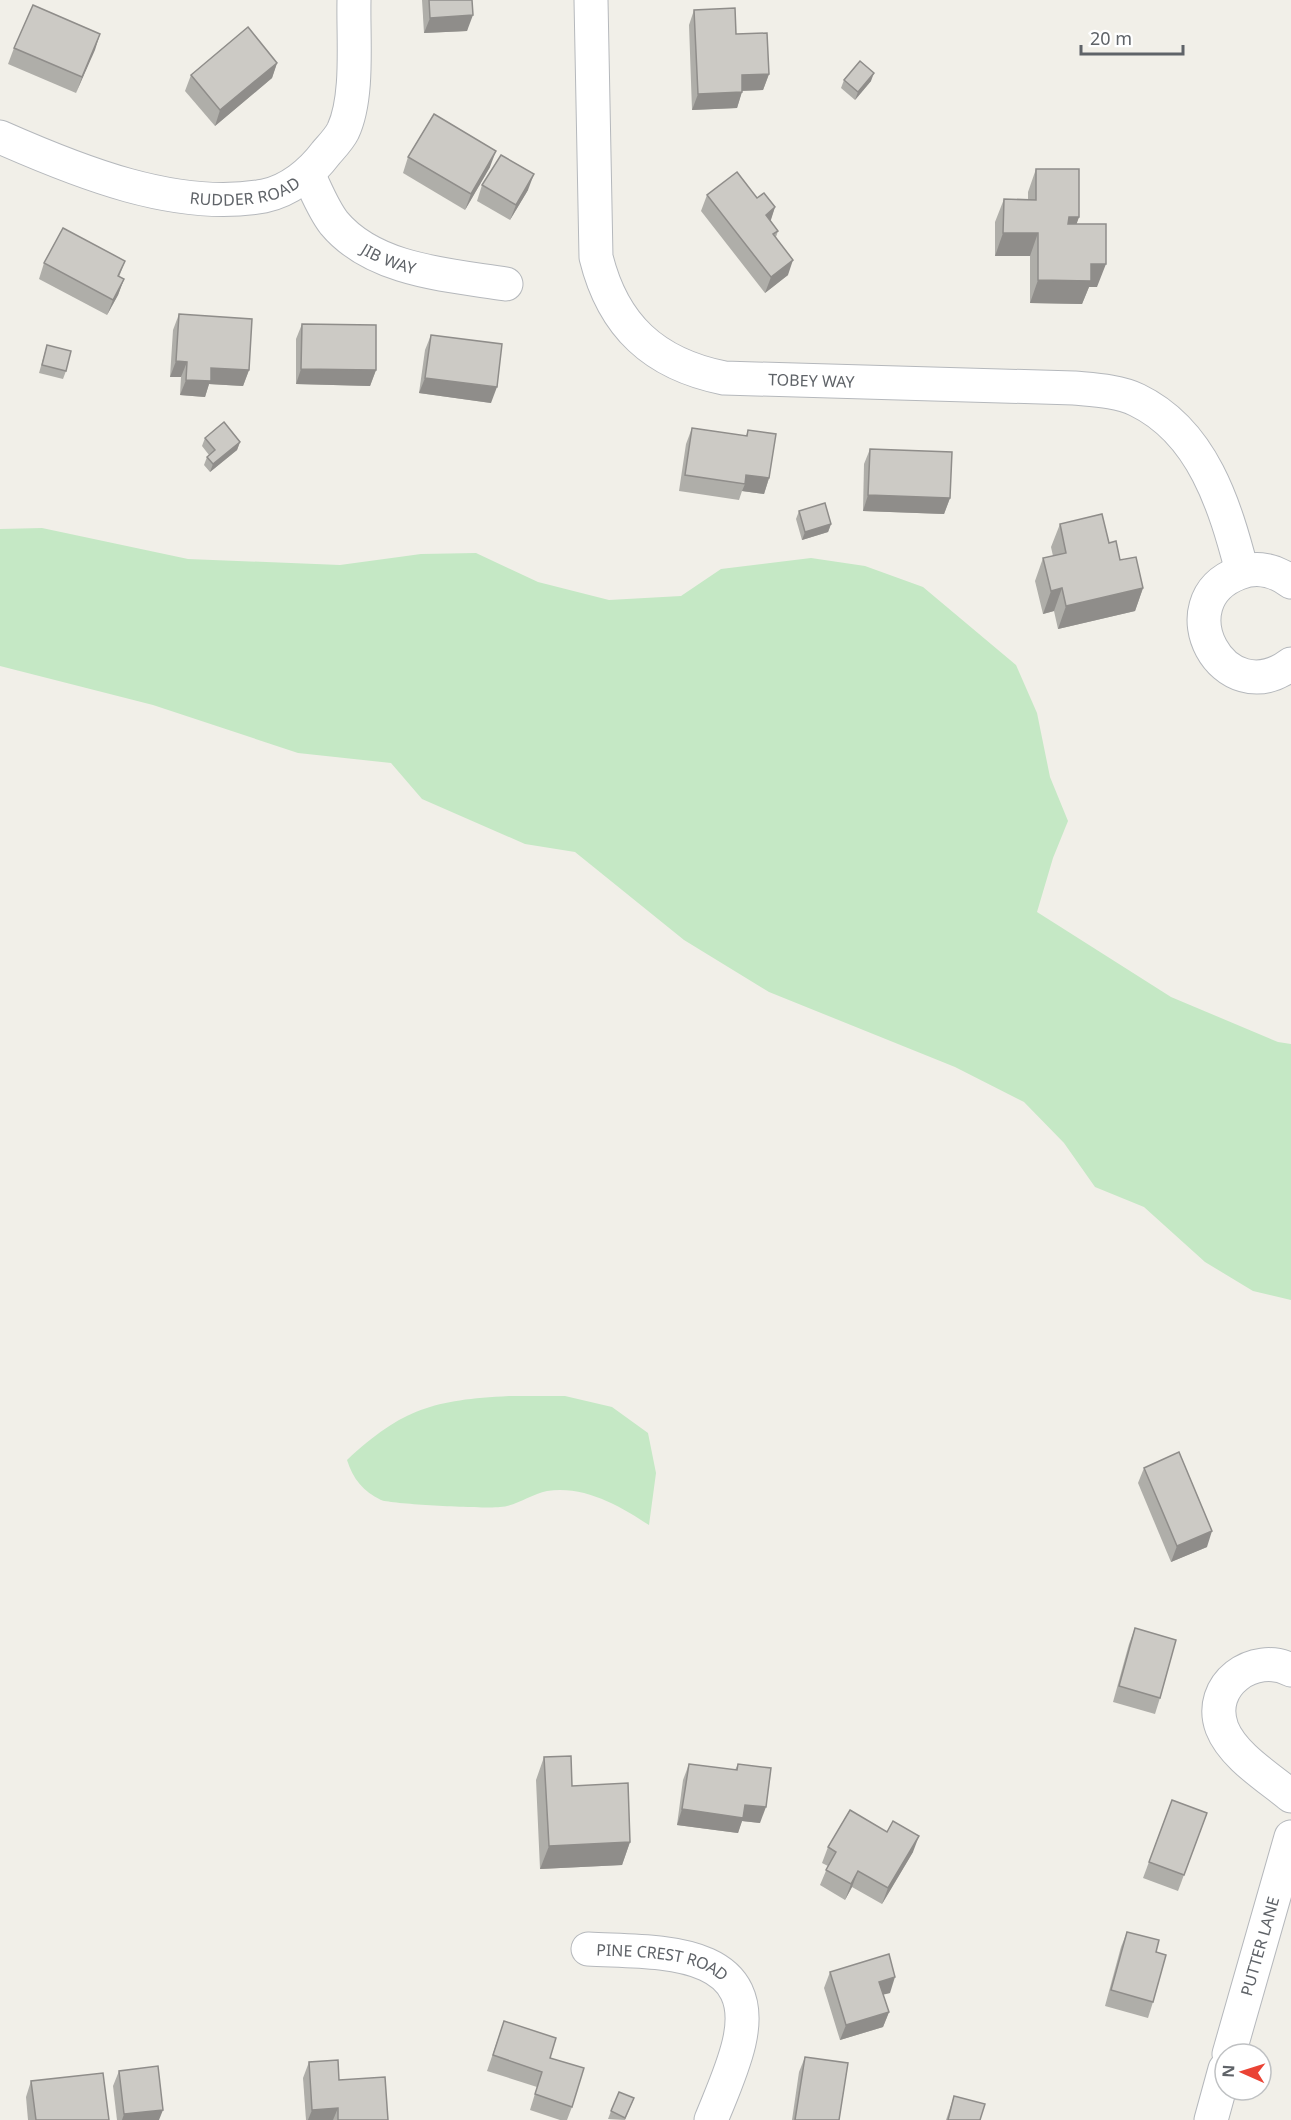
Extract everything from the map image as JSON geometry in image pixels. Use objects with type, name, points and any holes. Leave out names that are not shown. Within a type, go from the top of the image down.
[{"type":"street","name":"RUDDER ROAD","points":[[0,137],[66,165],[121,184],[202,197],[264,196],[287,187],[308,174],[343,132],[350,108],[354,0]]},
{"type":"street","name":"TOBEY WAY","points":[[591,0],[596,257],[602,280],[612,302],[640,339],[679,365],[724,378],[1074,388],[1136,399],[1170,423],[1199,457],[1222,501],[1242,571]]},
{"type":"street","name":"JIB WAY","points":[[308,174],[333,221],[345,234],[375,254],[435,272],[506,284]]},
{"type":"street","points":[[1291,582],[1265,569],[1242,571],[1223,582],[1209,599],[1205,609],[1204,631],[1212,652],[1227,667],[1247,676],[1269,675],[1291,664]]},
{"type":"street","points":[[1291,1670],[1269,1664],[1240,1672],[1226,1687],[1220,1707],[1222,1727],[1232,1745],[1291,1796]]},
{"type":"street","name":"PUTTER LANE","points":[[1232,2042],[1291,1837]]},
{"type":"street","name":"PINE CREST ROAD","points":[[588,1949],[679,1955],[716,1967],[732,1981],[740,2000],[740,2040],[711,2120]]},
{"type":"street","points":[[1211,2120],[1216,2102]]},
{"type":"green space","points":[[42,528],[188,559],[340,565],[421,554],[476,553],[538,582],[609,600],[681,596],[721,569],[811,558],[865,566],[923,587],[1016,665],[1037,713],[1050,777],[1068,821],[1053,858],[1037,912],[1171,997],[1278,1042],[1291,1044],[1291,1300],[1253,1291],[1205,1262],[1144,1207],[1095,1187],[1064,1143],[1024,1102],[955,1067],[769,992],[684,940],[575,852],[525,844],[422,799],[391,763],[298,753],[153,705],[0,666],[0,529]]},
{"type":"green space","points":[[509,1396],[565,1396],[612,1407],[648,1433],[656,1473],[649,1525],[614,1504],[574,1491],[547,1491],[500,1507],[388,1502],[369,1493],[352,1473],[347,1460],[367,1442],[403,1418],[440,1404]]},
{"type":"building","points":[[429,0],[472,0],[473,15],[430,18]]},
{"type":"building","points":[[33,5],[100,34],[82,77],[14,48]]},
{"type":"building","points":[[735,8],[736,34],[767,33],[769,74],[742,75],[742,92],[698,94],[694,10]]},
{"type":"building","points":[[248,27],[277,63],[220,110],[191,75]]},
{"type":"building","points":[[860,61],[874,73],[858,92],[844,80]]},
{"type":"building","points":[[434,114],[496,151],[471,194],[408,157]]},
{"type":"building","points":[[501,155],[534,174],[516,205],[482,185]]},
{"type":"building","points":[[1036,169],[1079,169],[1079,217],[1069,217],[1068,224],[1106,224],[1106,264],[1091,264],[1091,281],[1038,280],[1038,233],[1003,233],[1004,199],[1036,200]]},
{"type":"building","points":[[737,172],[757,198],[764,193],[775,207],[766,215],[778,231],[773,234],[793,260],[771,277],[707,195]]},
{"type":"building","points":[[63,228],[125,261],[118,276],[124,279],[113,300],[44,263]]},
{"type":"building","points":[[179,314],[252,319],[249,370],[211,368],[211,381],[186,380],[187,362],[176,361]]},
{"type":"building","points":[[302,324],[376,325],[376,370],[301,369]]},
{"type":"building","points":[[431,335],[502,344],[497,387],[425,378]]},
{"type":"building","points":[[47,345],[71,351],[66,371],[42,365]]},
{"type":"building","points":[[224,422],[240,442],[213,464],[207,457],[215,450],[205,438]]},
{"type":"building","points":[[692,428],[747,436],[748,430],[776,434],[769,478],[746,475],[745,484],[685,475]]},
{"type":"building","points":[[870,449],[952,452],[950,498],[868,495]]},
{"type":"building","points":[[825,503],[831,524],[805,532],[799,511]]},
{"type":"building","points":[[1102,514],[1109,543],[1116,541],[1120,560],[1136,557],[1143,588],[1066,606],[1062,588],[1051,591],[1043,558],[1066,553],[1060,524]]},
{"type":"building","points":[[1179,1452],[1212,1531],[1177,1546],[1144,1468]]},
{"type":"building","points":[[1135,1628],[1176,1640],[1160,1698],[1119,1686]]},
{"type":"building","points":[[571,1756],[572,1786],[628,1783],[630,1842],[549,1846],[544,1757]]},
{"type":"building","points":[[689,1764],[737,1770],[738,1764],[771,1768],[766,1807],[745,1805],[743,1818],[682,1809]]},
{"type":"building","points":[[1172,1800],[1207,1813],[1184,1875],[1149,1862]]},
{"type":"building","points":[[850,1810],[887,1832],[893,1821],[919,1836],[888,1888],[858,1871],[851,1884],[826,1870],[836,1852],[828,1847]]},
{"type":"building","points":[[1127,1932],[1159,1940],[1156,1952],[1166,1955],[1153,2002],[1111,1990]]},
{"type":"building","points":[[889,1954],[895,1977],[879,1982],[889,2012],[846,2025],[830,1972]]},
{"type":"building","points":[[504,2021],[556,2038],[550,2058],[584,2068],[572,2107],[535,2094],[542,2072],[493,2055]]},
{"type":"building","points":[[805,2057],[848,2063],[839,2120],[795,2120]]},
{"type":"building","points":[[338,2060],[339,2080],[385,2077],[388,2120],[338,2120],[338,2108],[312,2110],[309,2062]]},
{"type":"building","points":[[158,2066],[163,2110],[124,2114],[119,2071]]},
{"type":"building","points":[[103,2073],[109,2120],[36,2120],[31,2081]]},
{"type":"building","points":[[619,2092],[634,2098],[625,2118],[611,2111]]},
{"type":"building","points":[[954,2096],[985,2104],[980,2120],[948,2120]]}]
